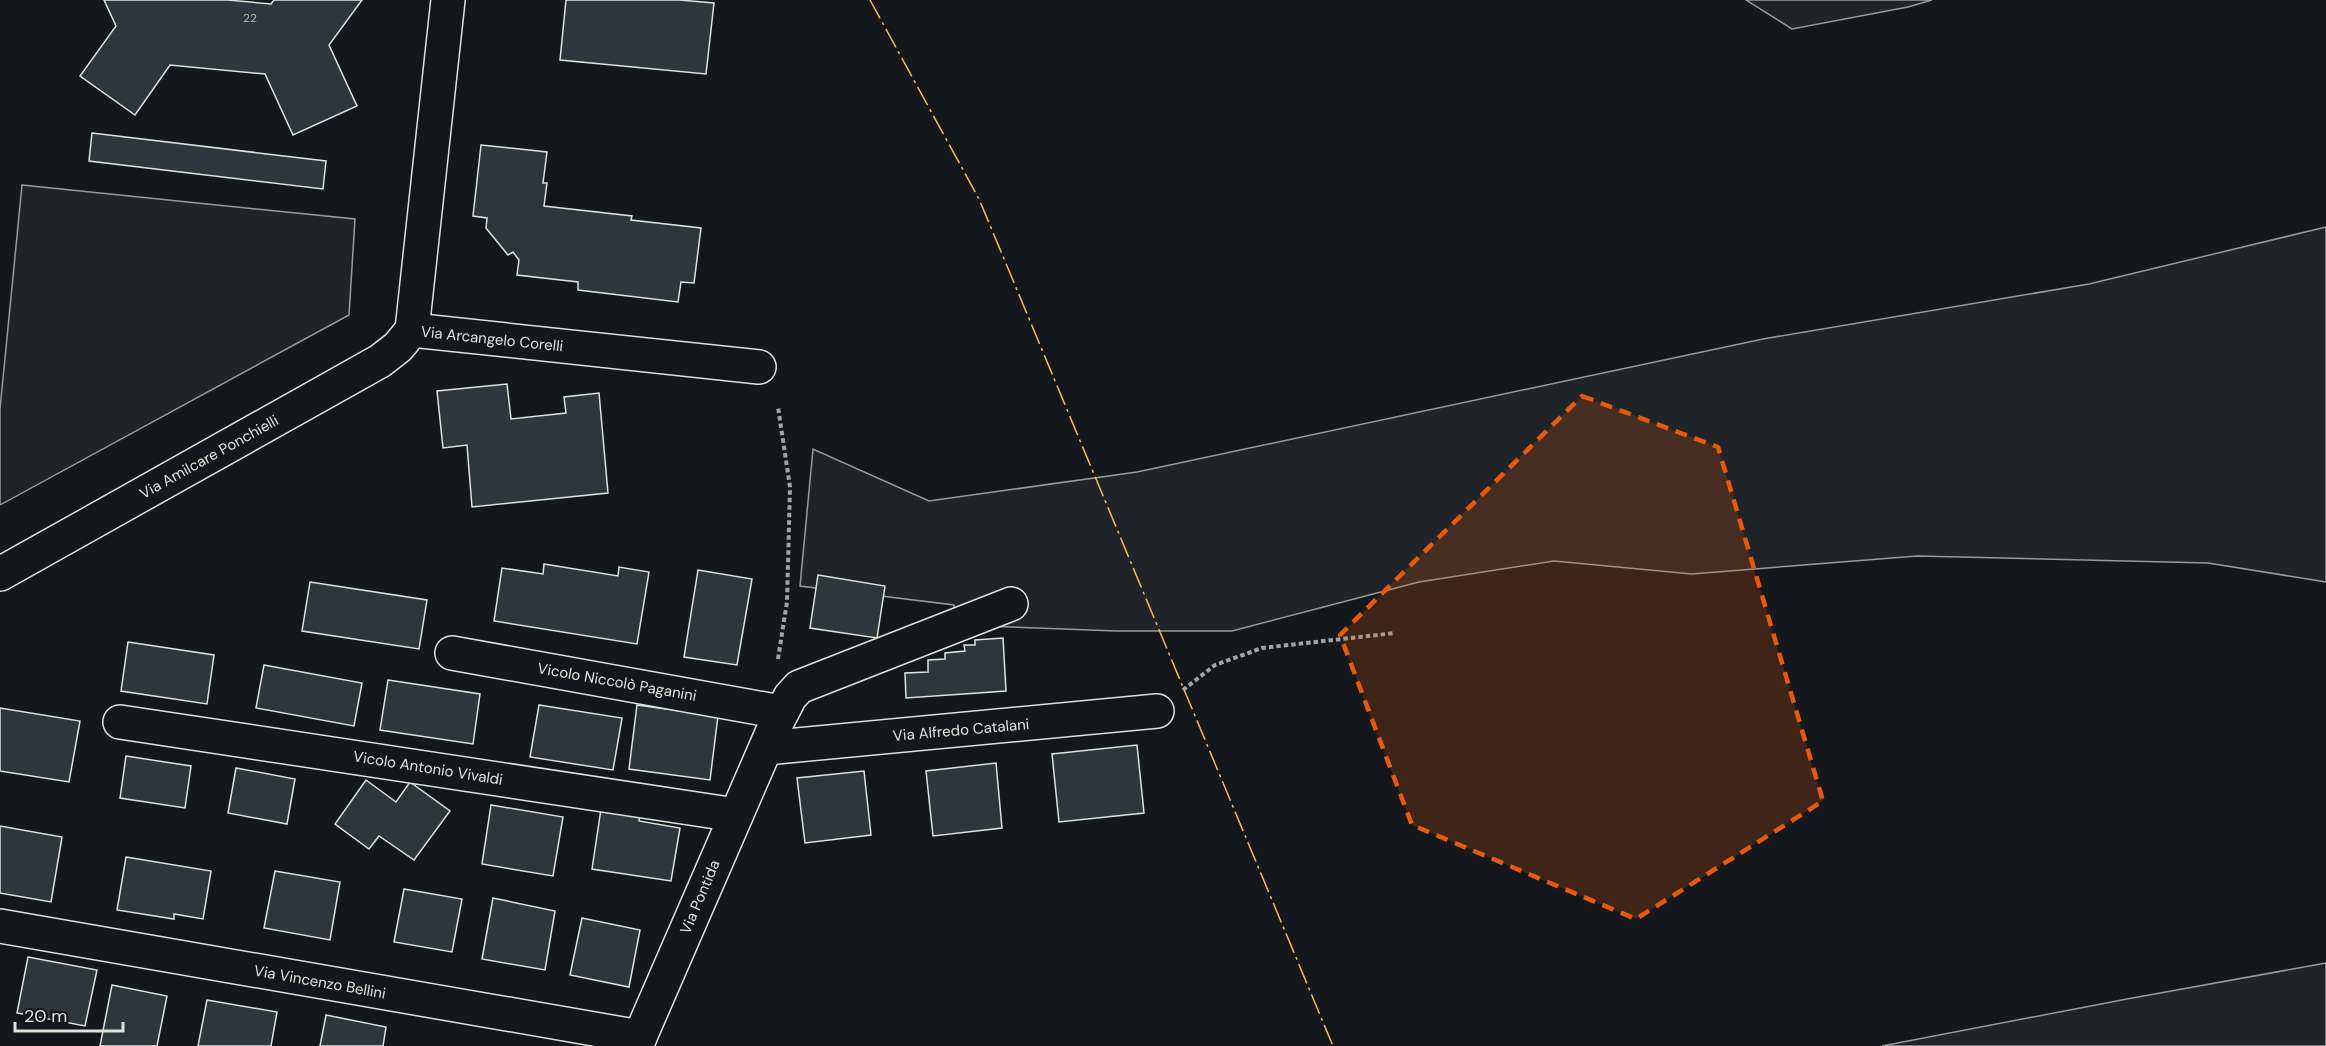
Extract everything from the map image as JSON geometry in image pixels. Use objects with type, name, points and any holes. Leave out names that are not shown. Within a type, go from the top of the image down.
[{"type":"street","name":"Via Arcangelo Corelli","points":[[448,0],[411,330],[759,367]]},
{"type":"street","name":"Via Amilcare Ponchielli","points":[[0,574],[380,361],[398,347],[411,330]]},
{"type":"street","name":"Via Pontida","points":[[638,1042],[766,748],[776,711],[799,687],[1011,604]]},
{"type":"street","name":"Vicolo Niccolò Paganini","points":[[452,653],[776,711]]},
{"type":"street","name":"Via Alfredo Catalani","points":[[766,748],[1157,711]]},
{"type":"street","name":"Vicolo Antonio Vivaldi","points":[[120,722],[736,815]]},
{"type":"street","name":"Via Vincenzo Bellini","points":[[0,926],[638,1042]]},
{"type":"path","points":[[776,711],[787,602],[790,488],[778,407]]},
{"type":"path","points":[[1157,711],[1215,665],[1262,648],[1395,633]]},
{"type":"highlighted area","points":[[1582,396],[1718,447],[1823,801],[1636,919],[1412,825],[1340,635]]},
{"type":"shaded area","points":[[1746,0],[1932,0],[1908,7],[1792,29]]},
{"type":"shaded area","points":[[22,185],[355,219],[349,315],[0,505],[0,409]]},
{"type":"shaded area","points":[[2326,227],[2326,582],[2208,563],[1917,556],[1692,574],[1554,561],[1419,582],[1232,631],[1116,631],[955,625],[954,605],[800,586],[813,449],[929,501],[1137,472],[1763,339],[2089,284]]},
{"type":"shaded area","points":[[2326,963],[2326,1046],[1882,1046],[2127,999]]},
{"type":"building","points":[[104,0],[228,0],[271,4],[274,0],[362,0],[329,45],[357,106],[293,135],[265,74],[170,65],[135,115],[80,76],[116,26]]},
{"type":"building","points":[[566,0],[680,0],[714,3],[706,74],[560,60]]},
{"type":"building","points":[[92,133],[326,161],[323,189],[89,161]]},
{"type":"building","points":[[481,145],[547,152],[543,183],[547,183],[544,206],[632,216],[631,220],[701,228],[694,283],[681,282],[678,302],[578,290],[578,282],[517,275],[519,260],[513,252],[508,255],[486,228],[487,218],[473,216]]},
{"type":"building","points":[[507,384],[511,419],[566,413],[564,397],[599,393],[608,493],[472,507],[467,445],[443,448],[437,391]]},
{"type":"building","points":[[544,564],[618,576],[619,567],[649,572],[637,644],[494,621],[502,568],[543,574]]},
{"type":"building","points":[[698,570],[752,579],[737,665],[684,657]]},
{"type":"building","points":[[818,575],[885,586],[877,638],[810,628]]},
{"type":"building","points":[[310,582],[427,600],[419,649],[302,631]]},
{"type":"building","points":[[1003,638],[1006,691],[906,698],[905,673],[928,672],[928,660],[945,659],[945,653],[965,651],[964,645],[975,645],[975,640]]},
{"type":"building","points":[[128,642],[214,655],[207,704],[121,691]]},
{"type":"building","points":[[264,665],[362,683],[354,726],[256,708]]},
{"type":"building","points":[[388,680],[480,694],[473,744],[380,730]]},
{"type":"building","points":[[539,705],[622,718],[613,770],[530,757]]},
{"type":"building","points":[[637,705],[718,716],[710,780],[629,769]]},
{"type":"building","points":[[0,708],[80,721],[69,782],[0,771]]},
{"type":"building","points":[[1137,745],[1144,813],[1059,822],[1052,754]]},
{"type":"building","points":[[126,756],[191,766],[185,808],[120,798]]},
{"type":"building","points":[[996,763],[1002,828],[933,836],[926,771]]},
{"type":"building","points":[[236,768],[295,779],[287,824],[228,813]]},
{"type":"building","points":[[864,771],[871,835],[805,843],[797,778]]},
{"type":"building","points":[[366,780],[396,802],[410,782],[450,811],[414,860],[379,836],[369,849],[335,824]]},
{"type":"building","points":[[491,805],[563,817],[553,876],[482,864]]},
{"type":"building","points":[[601,809],[640,815],[639,821],[680,828],[671,881],[592,869]]},
{"type":"building","points":[[0,826],[62,837],[51,902],[0,893]]},
{"type":"building","points":[[126,857],[211,871],[203,919],[174,914],[174,919],[117,910]]},
{"type":"building","points":[[275,871],[340,882],[330,940],[264,928]]},
{"type":"building","points":[[404,889],[462,899],[452,952],[394,942]]},
{"type":"building","points":[[493,898],[555,911],[545,970],[482,959]]},
{"type":"building","points":[[582,918],[640,930],[629,987],[570,975]]},
{"type":"building","points":[[28,957],[97,970],[85,1026],[17,1013]]},
{"type":"building","points":[[112,985],[167,996],[157,1046],[100,1046]]},
{"type":"building","points":[[207,1000],[277,1012],[271,1046],[198,1046]]},
{"type":"building","points":[[326,1015],[386,1027],[383,1046],[320,1046]]},
{"type":"power","points":[[870,0],[979,199],[1333,1046]]}]
